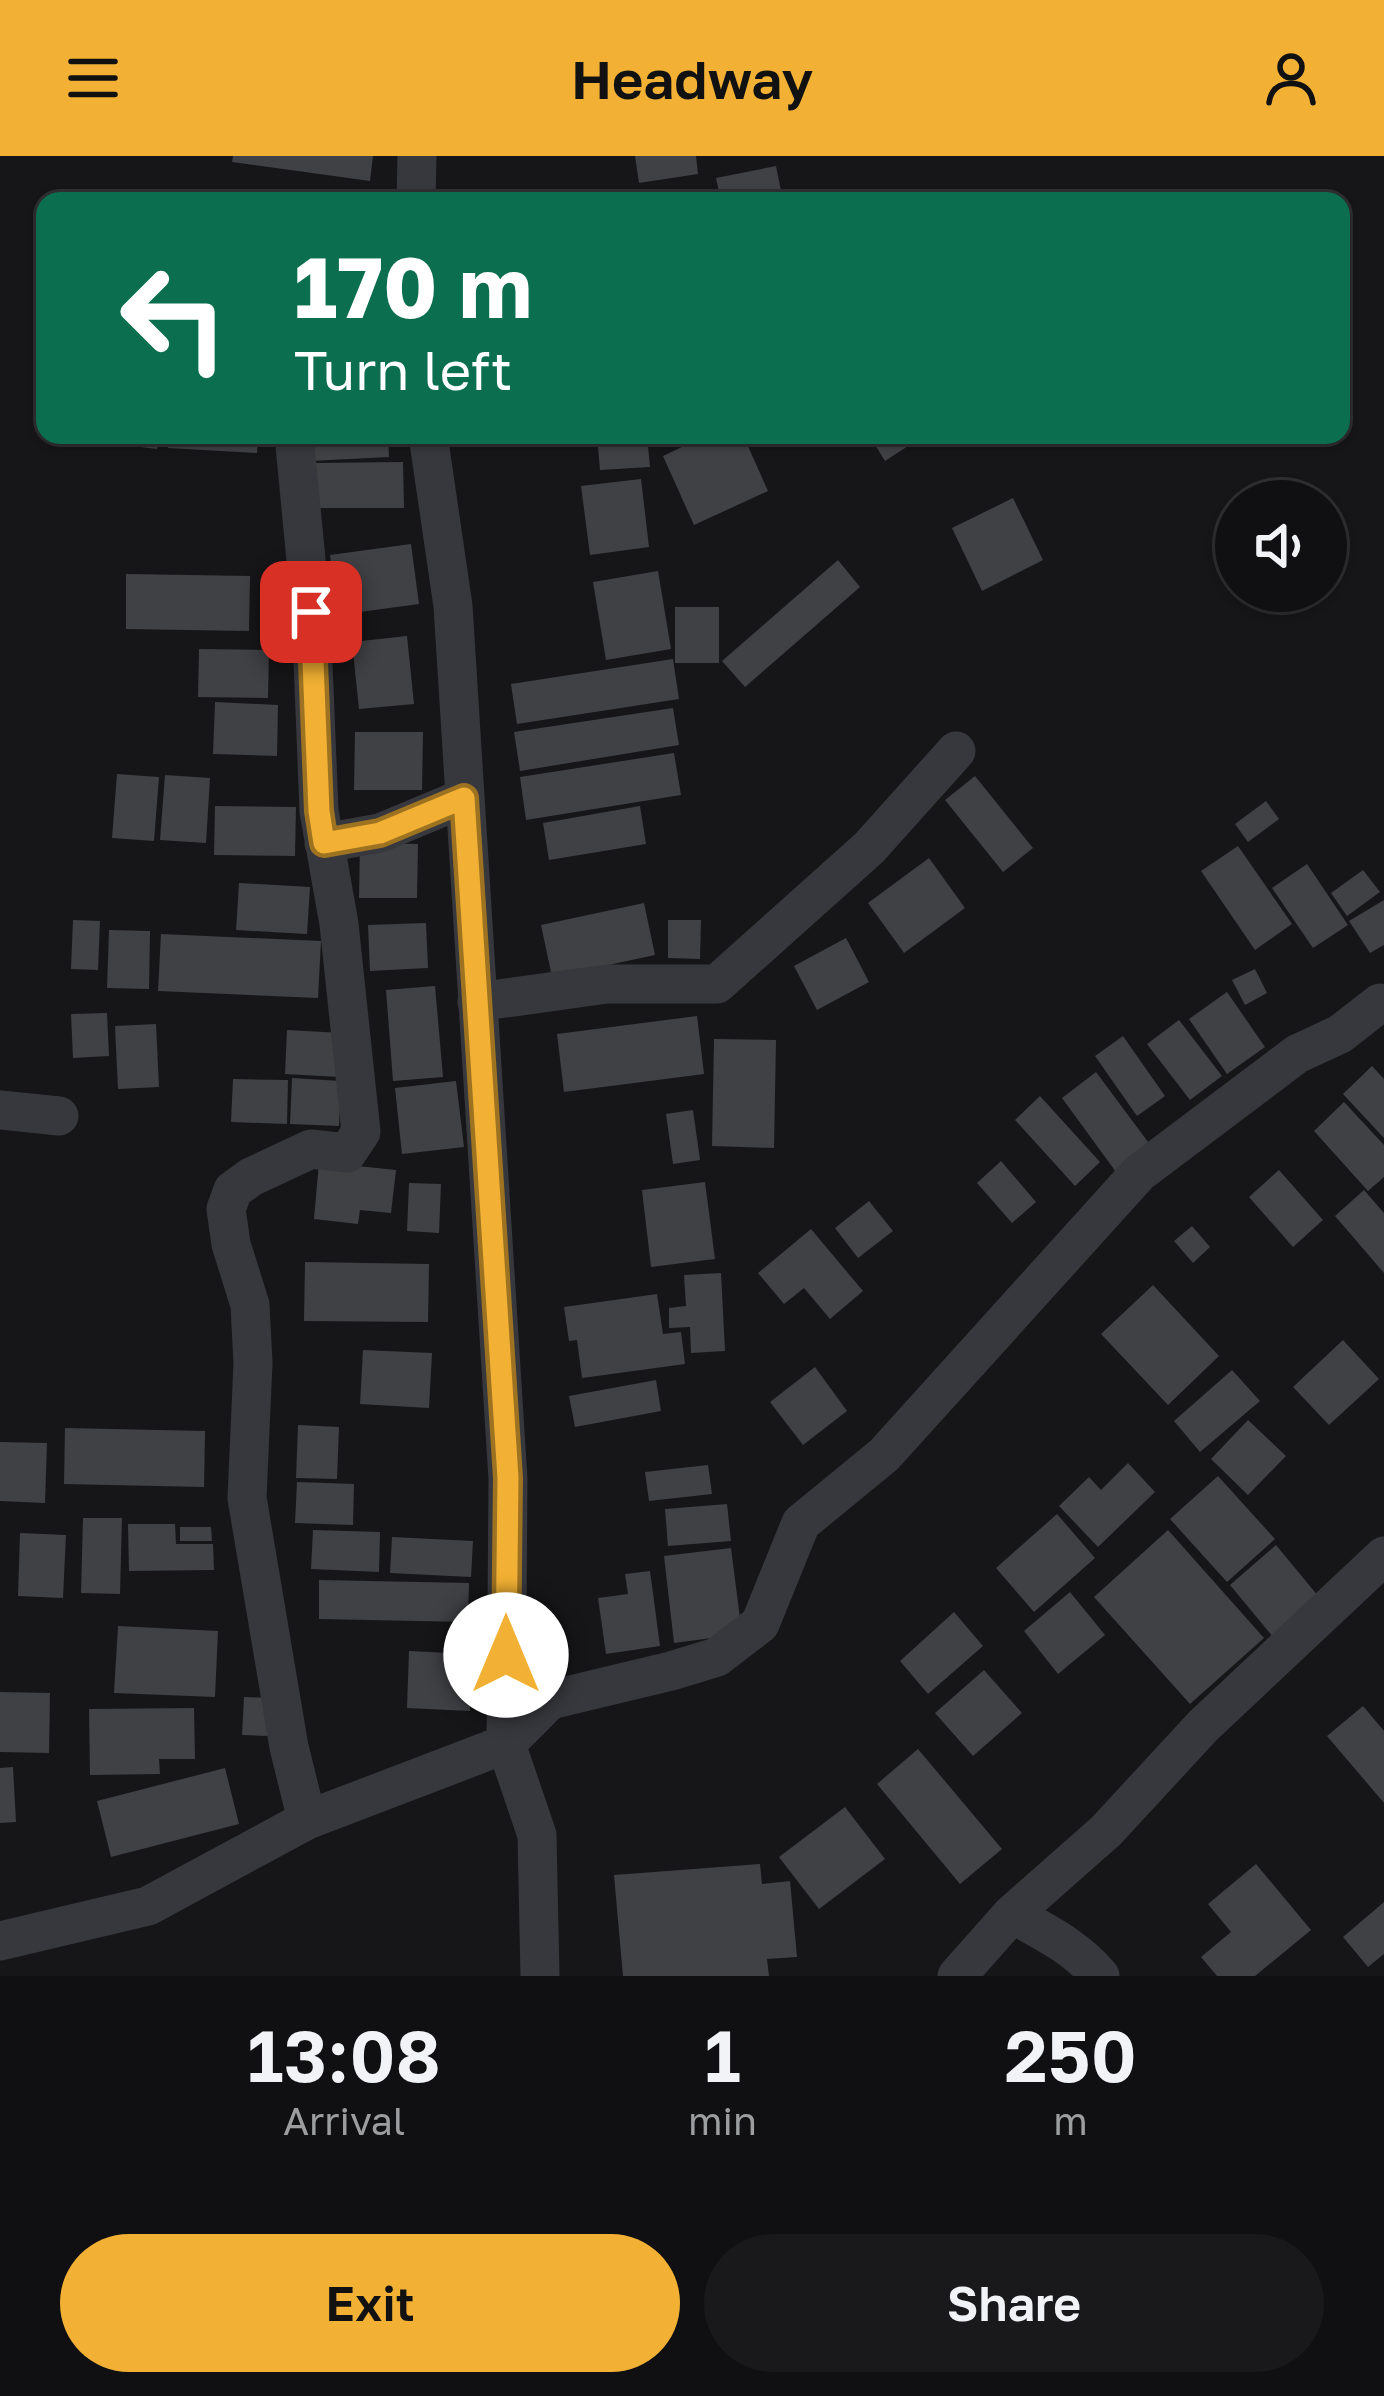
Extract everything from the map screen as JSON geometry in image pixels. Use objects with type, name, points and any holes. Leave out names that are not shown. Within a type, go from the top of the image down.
[{"type":"street","points":[[416,192],[417,156]]},
{"type":"street","points":[[295,444],[311,612],[319,811],[339,924],[361,1132],[346,1153],[311,1149],[251,1177],[233,1190],[226,1209],[231,1244],[250,1305],[253,1363],[247,1498],[285,1725],[307,1820]]},
{"type":"street","points":[[429,444],[453,605],[508,1478],[506,1744],[537,1835],[540,1976]]},
{"type":"street","points":[[477,1003],[607,984],[717,984],[869,848],[956,751]]},
{"type":"street","points":[[324,843],[380,833],[464,798]]},
{"type":"street","points":[[0,1941],[148,1906],[307,1820],[506,1744],[550,1700],[717,1657],[760,1624],[801,1523],[884,1455],[1139,1173],[1297,1054],[1340,1034],[1380,1003]]},
{"type":"street","points":[[0,1110],[59,1116]]},
{"type":"street","points":[[956,1976],[1012,1914],[1106,1831],[1203,1726],[1384,1556]]},
{"type":"street","points":[[1012,1914],[1070,1946],[1100,1976]]},
{"type":"building","points":[[233,156],[373,156],[370,181],[232,162]]},
{"type":"building","points":[[635,156],[696,156],[698,174],[639,183]]},
{"type":"building","points":[[776,166],[781,192],[719,192],[716,178]]},
{"type":"building","points":[[116,444],[157,444],[157,449]]},
{"type":"building","points":[[168,444],[258,444],[257,453],[168,448]]},
{"type":"building","points":[[309,444],[388,444],[389,457],[310,461]]},
{"type":"building","points":[[598,444],[648,444],[650,467],[600,470]]},
{"type":"building","points":[[688,444],[747,444],[768,491],[694,525],[663,456]]},
{"type":"building","points":[[875,444],[911,444],[885,461]]},
{"type":"building","points":[[403,462],[404,508],[316,508],[316,463]]},
{"type":"building","points":[[641,479],[649,547],[590,555],[581,486]]},
{"type":"building","points":[[1013,498],[1043,560],[982,591],[952,528]]},
{"type":"building","points":[[411,544],[419,604],[338,615],[330,555]]},
{"type":"building","points":[[838,560],[860,587],[745,687],[722,661]]},
{"type":"building","points":[[658,571],[671,649],[606,660],[593,582]]},
{"type":"building","points":[[126,574],[250,576],[249,631],[126,629]]},
{"type":"building","points":[[675,607],[719,607],[719,663],[675,663]]},
{"type":"building","points":[[407,636],[414,704],[359,709],[352,642]]},
{"type":"building","points":[[199,649],[269,650],[268,698],[198,697]]},
{"type":"building","points":[[673,659],[679,699],[517,724],[511,684]]},
{"type":"building","points":[[215,702],[278,705],[277,756],[213,754]]},
{"type":"building","points":[[673,708],[679,745],[520,771],[514,732]]},
{"type":"building","points":[[355,732],[423,732],[422,790],[354,790]]},
{"type":"building","points":[[674,753],[681,795],[526,820],[520,777]]},
{"type":"building","points":[[117,774],[159,777],[154,841],[112,838]]},
{"type":"building","points":[[165,775],[210,778],[206,843],[160,840]]},
{"type":"building","points":[[975,776],[1033,848],[1003,872],[945,800]]},
{"type":"building","points":[[1266,801],[1279,819],[1248,842],[1235,824]]},
{"type":"building","points":[[215,806],[296,807],[295,856],[214,855]]},
{"type":"building","points":[[640,806],[646,844],[549,860],[543,823]]},
{"type":"building","points":[[360,843],[418,844],[417,898],[359,898]]},
{"type":"building","points":[[1238,846],[1292,924],[1255,950],[1201,871]]},
{"type":"building","points":[[929,858],[965,908],[904,953],[868,903]]},
{"type":"building","points":[[1307,864],[1348,925],[1313,948],[1272,888]]},
{"type":"building","points":[[1363,870],[1380,892],[1347,916],[1331,893]]},
{"type":"building","points":[[239,883],[310,887],[307,934],[236,930]]},
{"type":"building","points":[[1384,900],[1384,945],[1370,953],[1349,921]]},
{"type":"building","points":[[644,903],[655,955],[552,977],[541,925]]},
{"type":"building","points":[[73,920],[100,921],[98,970],[71,969]]},
{"type":"building","points":[[668,920],[701,920],[700,959],[668,958]]},
{"type":"building","points":[[426,923],[428,968],[370,971],[368,925]]},
{"type":"building","points":[[109,930],[150,931],[149,989],[107,988]]},
{"type":"building","points":[[161,934],[321,941],[318,998],[158,991]]},
{"type":"building","points":[[846,938],[869,982],[817,1010],[794,966]]},
{"type":"building","points":[[1255,969],[1267,993],[1245,1005],[1232,980]]},
{"type":"building","points":[[435,986],[443,1077],[393,1081],[386,990]]},
{"type":"building","points":[[1227,992],[1265,1047],[1227,1074],[1189,1019]]},
{"type":"building","points":[[107,1013],[109,1056],[73,1058],[71,1014]]},
{"type":"building","points":[[697,1016],[704,1074],[564,1092],[557,1034]]},
{"type":"building","points":[[1179,1020],[1222,1076],[1190,1100],[1147,1044]]},
{"type":"building","points":[[156,1024],[159,1087],[118,1089],[115,1026]]},
{"type":"building","points":[[287,1030],[342,1033],[340,1077],[285,1074]]},
{"type":"building","points":[[1123,1036],[1165,1096],[1137,1116],[1095,1056]]},
{"type":"building","points":[[714,1039],[776,1040],[774,1148],[712,1146]]},
{"type":"building","points":[[1372,1066],[1384,1079],[1384,1138],[1343,1094]]},
{"type":"building","points":[[1096,1072],[1151,1146],[1116,1172],[1062,1098]]},
{"type":"building","points":[[292,1078],[341,1081],[339,1126],[290,1124]]},
{"type":"building","points":[[233,1079],[288,1080],[287,1124],[231,1122]]},
{"type":"building","points":[[456,1081],[464,1147],[402,1154],[395,1088]]},
{"type":"building","points":[[1040,1096],[1100,1162],[1075,1186],[1015,1120]]},
{"type":"building","points":[[1344,1102],[1384,1145],[1384,1177],[1368,1191],[1314,1131]]},
{"type":"building","points":[[693,1110],[700,1160],[673,1164],[666,1114]]},
{"type":"building","points":[[1001,1161],[1036,1202],[1012,1223],[977,1183]]},
{"type":"building","points":[[319,1162],[396,1170],[391,1213],[360,1210],[358,1224],[314,1219]]},
{"type":"building","points":[[1279,1170],[1323,1220],[1293,1247],[1249,1197]]},
{"type":"building","points":[[705,1182],[715,1259],[651,1267],[642,1190]]},
{"type":"building","points":[[409,1183],[441,1184],[439,1233],[407,1231]]},
{"type":"building","points":[[1364,1190],[1384,1213],[1384,1273],[1335,1216]]},
{"type":"building","points":[[869,1201],[893,1231],[858,1258],[835,1228]]},
{"type":"building","points":[[1192,1226],[1210,1247],[1193,1263],[1174,1241]]},
{"type":"building","points":[[811,1229],[863,1291],[830,1319],[804,1288],[784,1304],[758,1273]]},
{"type":"building","points":[[305,1262],[429,1264],[428,1322],[304,1321]]},
{"type":"building","points":[[721,1273],[725,1351],[691,1353],[690,1327],[669,1328],[669,1308],[686,1306],[684,1275]]},
{"type":"building","points":[[1153,1285],[1219,1356],[1168,1405],[1101,1334]]},
{"type":"building","points":[[657,1294],[663,1334],[681,1332],[685,1364],[582,1378],[577,1340],[569,1341],[564,1307]]},
{"type":"building","points":[[1343,1340],[1379,1379],[1329,1425],[1293,1387]]},
{"type":"building","points":[[363,1350],[432,1353],[429,1408],[360,1404]]},
{"type":"building","points":[[815,1367],[847,1411],[803,1445],[770,1402]]},
{"type":"building","points":[[1232,1370],[1260,1401],[1200,1452],[1174,1421]]},
{"type":"building","points":[[656,1380],[661,1411],[575,1427],[569,1396]]},
{"type":"building","points":[[1248,1420],[1286,1456],[1248,1495],[1211,1459]]},
{"type":"building","points":[[298,1425],[339,1427],[337,1479],[296,1478]]},
{"type":"building","points":[[65,1428],[205,1431],[204,1487],[64,1484]]},
{"type":"building","points":[[0,1442],[47,1443],[45,1503],[0,1501]]},
{"type":"building","points":[[1128,1463],[1155,1492],[1098,1547],[1059,1506],[1089,1477],[1101,1490]]},
{"type":"building","points":[[708,1465],[712,1494],[649,1501],[645,1472]]},
{"type":"building","points":[[1218,1476],[1275,1539],[1227,1582],[1170,1519]]},
{"type":"building","points":[[297,1482],[354,1484],[353,1525],[295,1523]]},
{"type":"building","points":[[727,1504],[731,1541],[668,1546],[665,1509]]},
{"type":"building","points":[[1057,1514],[1095,1558],[1034,1612],[996,1568]]},
{"type":"building","points":[[83,1518],[122,1518],[120,1594],[81,1593]]},
{"type":"building","points":[[128,1524],[175,1524],[176,1544],[213,1544],[214,1570],[129,1571]]},
{"type":"building","points":[[180,1527],[211,1527],[212,1541],[180,1541]]},
{"type":"building","points":[[313,1530],[380,1532],[379,1572],[311,1569]]},
{"type":"building","points":[[1168,1530],[1264,1638],[1190,1704],[1094,1597]]},
{"type":"building","points":[[20,1533],[66,1535],[63,1598],[18,1596]]},
{"type":"building","points":[[392,1537],[473,1541],[471,1577],[390,1573]]},
{"type":"building","points":[[1276,1545],[1319,1597],[1273,1637],[1230,1585]]},
{"type":"building","points":[[731,1548],[742,1634],[674,1643],[664,1556]]},
{"type":"building","points":[[650,1571],[660,1646],[606,1654],[598,1598],[628,1594],[625,1574]]},
{"type":"building","points":[[319,1580],[469,1583],[468,1622],[319,1619]]},
{"type":"building","points":[[1070,1592],[1105,1635],[1058,1674],[1024,1631]]},
{"type":"building","points":[[954,1612],[983,1646],[928,1694],[900,1661]]},
{"type":"building","points":[[118,1626],[218,1631],[215,1697],[114,1693]]},
{"type":"building","points":[[409,1651],[472,1654],[470,1711],[407,1708]]},
{"type":"building","points":[[984,1670],[1022,1713],[973,1756],[935,1713]]},
{"type":"building","points":[[0,1692],[50,1693],[49,1753],[0,1752]]},
{"type":"building","points":[[244,1697],[272,1698],[271,1736],[242,1735]]},
{"type":"building","points":[[1363,1706],[1384,1731],[1384,1803],[1327,1736]]},
{"type":"building","points":[[194,1708],[195,1759],[159,1759],[160,1774],[90,1775],[89,1709]]},
{"type":"building","points":[[918,1749],[1002,1849],[960,1884],[877,1784]]},
{"type":"building","points":[[13,1767],[16,1822],[0,1823],[0,1768]]},
{"type":"building","points":[[225,1768],[239,1824],[111,1857],[97,1801]]},
{"type":"building","points":[[845,1807],[885,1859],[819,1909],[779,1857]]},
{"type":"building","points":[[760,1864],[762,1884],[790,1881],[797,1957],[767,1959],[769,1976],[623,1976],[614,1875]]},
{"type":"building","points":[[1256,1864],[1311,1930],[1255,1976],[1217,1976],[1201,1957],[1231,1932],[1208,1904]]},
{"type":"building","points":[[1384,1902],[1384,1954],[1368,1967],[1343,1937]]},
{"type":"route","points":[[311,612],[324,843],[380,833],[464,798],[508,1478],[506,1655]]}]
